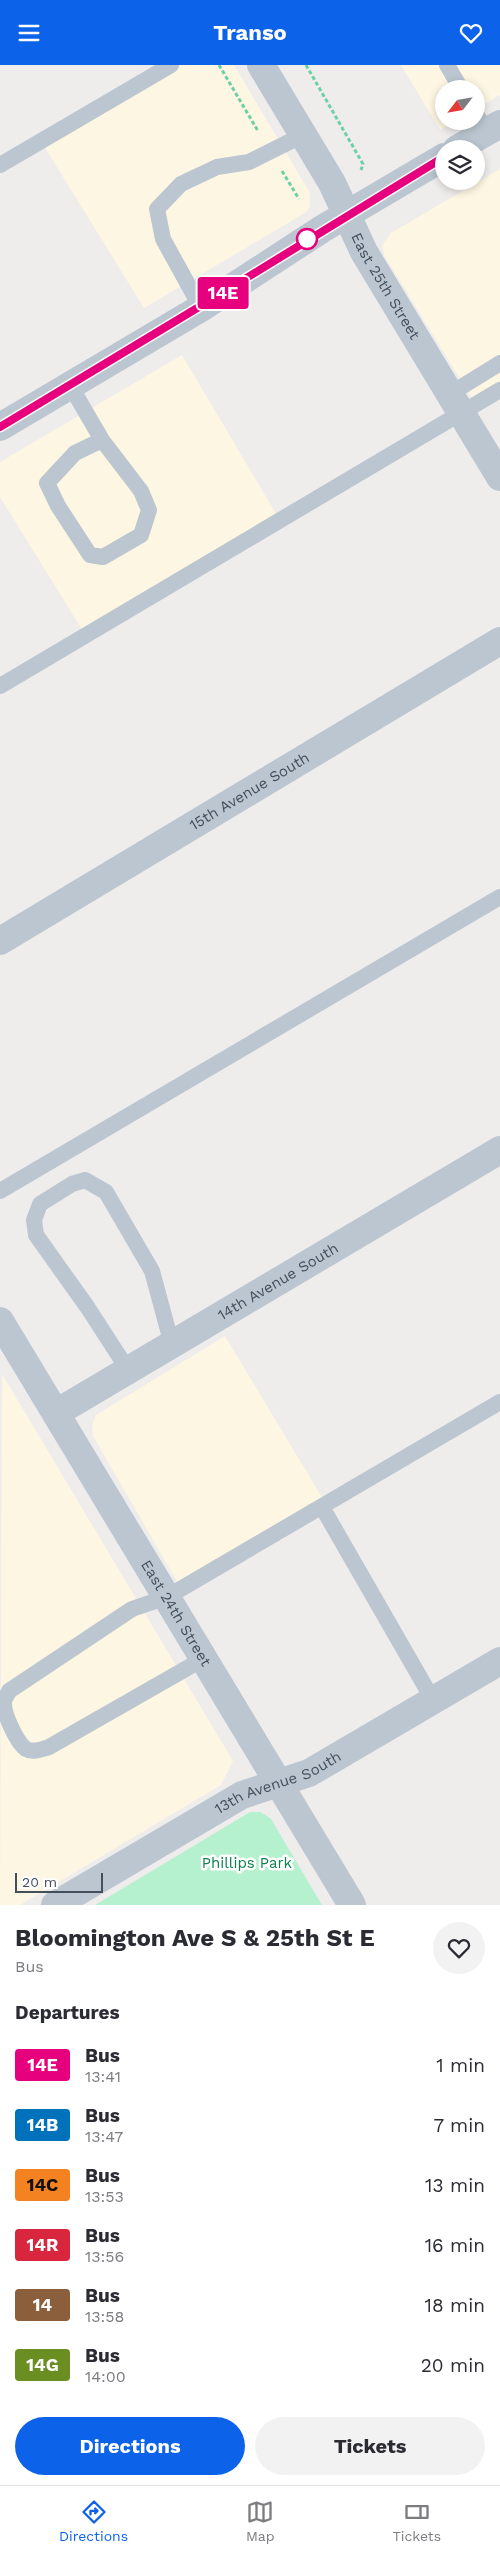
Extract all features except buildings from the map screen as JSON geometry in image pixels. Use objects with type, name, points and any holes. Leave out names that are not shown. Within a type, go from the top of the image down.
[{"type":"street","name":"East 25th Street","points":[[261,65],[332,183],[364,253],[500,477]]},
{"type":"street","points":[[468,140],[488,123]]},
{"type":"street","points":[[0,427],[200,308],[435,162]]},
{"type":"street","name":"15th Avenue South","points":[[0,941],[500,641]]},
{"type":"street","name":"14th Avenue South","points":[[56,1413],[500,1150]]},
{"type":"street","name":"East 24th Street","points":[[0,1321],[352,1905]]},
{"type":"street","name":"13th Avenue South","points":[[56,1905],[242,1795],[278,1781],[309,1773],[500,1661]]},
{"type":"lane","points":[[0,165],[171,65]]},
{"type":"lane","points":[[447,65],[456,80]]},
{"type":"lane","points":[[200,308],[163,239],[157,209],[181,184],[217,167],[249,161],[303,135]]},
{"type":"lane","points":[[0,686],[455,404],[500,363]]},
{"type":"lane","points":[[70,385],[102,439],[141,491],[149,511],[141,535],[103,557],[90,555],[58,506],[47,483],[75,453],[102,439]]},
{"type":"lane","points":[[455,404],[500,390]]},
{"type":"lane","points":[[0,1191],[500,897]]},
{"type":"lane","points":[[128,1370],[88,1307],[36,1235],[34,1219],[40,1204],[72,1184],[85,1180],[106,1192],[152,1271],[172,1345]]},
{"type":"lane","points":[[203,1659],[49,1747],[34,1751],[26,1749],[16,1737],[4,1702],[10,1691],[132,1609],[167,1597],[500,1402]]},
{"type":"lane","points":[[322,1507],[433,1700]]},
{"type":"path","points":[[306,65],[363,164],[361,170]]},
{"type":"shaded area","points":[[175,65],[234,65],[310,193],[310,207],[305,213],[144,308],[44,146]]},
{"type":"shaded area","points":[[401,65],[500,65],[500,95],[485,104],[485,80],[435,80],[435,122]]},
{"type":"shaded area","points":[[500,169],[500,395],[478,408],[384,255],[382,245],[391,233],[464,190],[485,190],[485,178]]},
{"type":"shaded area","points":[[182,355],[281,522],[86,636],[0,497],[0,462]]},
{"type":"shaded area","points":[[225,1336],[326,1504],[182,1590],[93,1436],[92,1426],[96,1415]]},
{"type":"shaded area","points":[[2,1374],[233,1761],[221,1785],[20,1905],[0,1905]]},
{"type":"green space","name":"Phillips Park","points":[[250,1812],[261,1812],[271,1819],[322,1905],[95,1905]]},
{"type":"bus line","name":"14E","points":[[0,427],[200,308],[322,229],[376,199],[435,163]]}]
